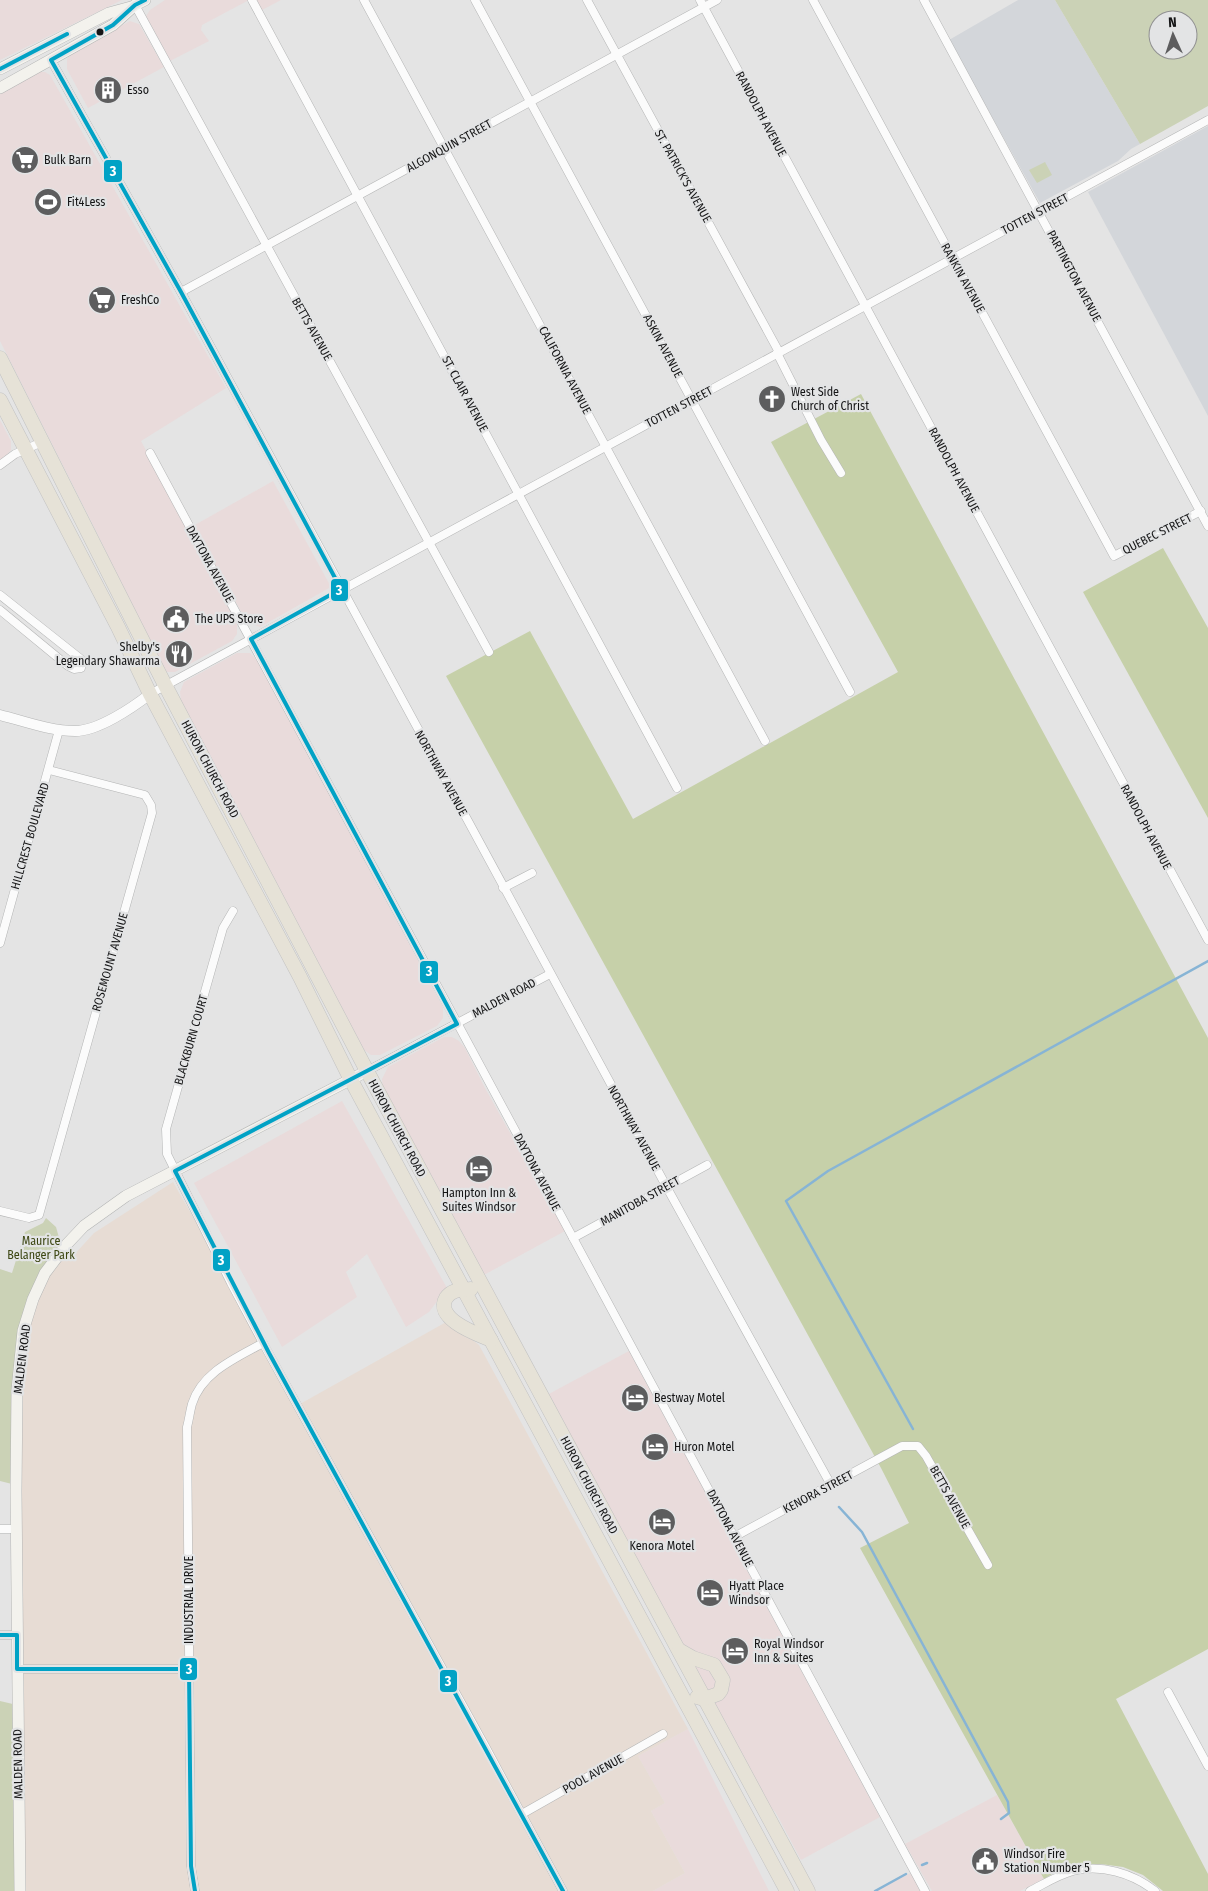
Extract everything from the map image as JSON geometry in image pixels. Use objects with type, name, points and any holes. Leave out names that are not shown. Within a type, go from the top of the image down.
[{"type":"highway","name":"HURON CHURCH ROAD","points":[[0,358],[165,685],[367,1072],[808,1891]]},
{"type":"highway","name":"HURON CHURCH ROAD","points":[[0,400],[118,627],[150,694],[300,977],[351,1080],[787,1891]]},
{"type":"highway","points":[[484,1289],[454,1290],[448,1294],[444,1302],[444,1310],[452,1320],[466,1329],[491,1340]]},
{"type":"highway","points":[[672,1676],[687,1692],[704,1698],[714,1696],[721,1690],[723,1680],[714,1665],[693,1658],[678,1649]]},
{"type":"main road","points":[[0,88],[113,25],[140,3]]},
{"type":"main road","points":[[0,69],[109,13],[140,3]]},
{"type":"main road","name":"MALDEN ROAD","points":[[20,1891],[16,1529],[17,1390],[23,1331],[33,1299],[45,1273],[67,1244],[84,1226],[126,1196],[367,1072]]},
{"type":"street","name":"ST. CLAIR AVENUE","points":[[252,0],[677,788]]},
{"type":"street","name":"CALIFORNIA AVENUE","points":[[364,0],[765,741]]},
{"type":"street","name":"ASKIN AVENUE","points":[[475,0],[850,692]]},
{"type":"street","name":"ST. PATRICK'S AVENUE","points":[[587,0],[778,353],[821,440],[841,473]]},
{"type":"street","name":"ALGONQUIN STREET","points":[[180,292],[617,55],[702,4],[718,0]]},
{"type":"street","name":"RANKIN AVENUE","points":[[813,0],[1114,556]]},
{"type":"street","name":"PARTINGTON AVENUE","points":[[924,0],[1208,526]]},
{"type":"street","name":"BETTS AVENUE","points":[[140,3],[266,245],[489,652]]},
{"type":"street","name":"RANDOLPH AVENUE","points":[[702,4],[1208,940]]},
{"type":"street","name":"NORTHWAY AVENUE","points":[[51,60],[180,292],[666,1187],[831,1485]]},
{"type":"street","name":"TOTTEN STREET","points":[[150,694],[1208,120]]},
{"type":"street","points":[[0,465],[26,449],[42,442]]},
{"type":"street","name":"DAYTONA AVENUE","points":[[150,453],[925,1891]]},
{"type":"street","name":"QUEBEC STREET","points":[[1114,556],[1201,511]]},
{"type":"street","points":[[0,594],[82,660],[81,668],[74,669],[68,666],[0,610]]},
{"type":"street","points":[[0,715],[59,730],[77,731],[100,725],[132,707],[150,694]]},
{"type":"street","name":"HILLCREST BOULEVARD","points":[[0,943],[59,730]]},
{"type":"street","name":"ROSEMOUNT AVENUE","points":[[0,1211],[29,1218],[39,1215],[152,813],[151,805],[145,795],[49,770]]},
{"type":"street","points":[[503,888],[532,872]]},
{"type":"street","name":"BLACKBURN COURT","points":[[233,911],[223,928],[166,1129],[167,1154],[263,1343],[563,1891]]},
{"type":"street","name":"MALDEN ROAD","points":[[367,1072],[550,974]]},
{"type":"street","name":"MANITOBA STREET","points":[[573,1238],[707,1165]]},
{"type":"street","name":"INDUSTRIAL DRIVE","points":[[195,1891],[191,1866],[187,1427],[193,1403],[199,1390],[222,1366],[263,1343]]},
{"type":"street","name":"BETTS AVENUE","points":[[902,1446],[918,1446],[926,1456],[988,1565]]},
{"type":"street","name":"KENORA STREET","points":[[734,1537],[902,1446]]},
{"type":"street","points":[[0,1529],[16,1529]]},
{"type":"street","points":[[0,1635],[17,1635]]},
{"type":"street","points":[[17,1669],[189,1669]]},
{"type":"street","points":[[1168,1692],[1208,1766]]},
{"type":"street","name":"POOL AVENUE","points":[[522,1814],[663,1734]]},
{"type":"street","points":[[1030,1891],[1072,1871],[1102,1869],[1130,1875],[1155,1891]]},
{"type":"shaded area","points":[[0,0],[122,0],[0,60]]},
{"type":"shaded area","points":[[165,0],[249,0],[202,25],[201,30],[209,41],[170,61],[146,16],[150,10]]},
{"type":"shaded area","points":[[256,0],[281,0],[262,10]]},
{"type":"shaded area","points":[[1018,0],[1055,0],[1140,144],[1131,149],[1118,161],[1040,203],[949,40]]},
{"type":"shaded area","points":[[130,21],[139,24],[164,67],[88,108],[67,69],[67,59],[73,52]]},
{"type":"shaded area","points":[[38,72],[45,72],[50,75],[226,388],[141,441],[237,623],[237,634],[232,641],[175,672],[167,672],[161,666],[98,535],[0,341],[0,93]]},
{"type":"shaded area","points":[[1208,126],[1208,416],[1088,192]]},
{"type":"shaded area","points":[[0,420],[11,441],[11,450],[0,460]]},
{"type":"shaded area","points":[[273,481],[331,587],[260,627],[247,622],[193,526]]},
{"type":"shaded area","points":[[237,653],[250,653],[258,661],[443,1007],[443,1018],[437,1026],[380,1055],[371,1055],[363,1049],[181,701],[180,692],[184,682]]},
{"type":"shaded area","points":[[444,1037],[452,1037],[465,1048],[485,1088],[565,1231],[482,1276],[383,1091],[382,1079],[388,1067]]},
{"type":"shaded area","points":[[342,1101],[447,1288],[429,1312],[406,1327],[367,1254],[346,1272],[357,1297],[282,1347],[194,1183]]},
{"type":"shaded area","points":[[173,1182],[300,1404],[448,1321],[479,1345],[688,1729],[638,1756],[665,1803],[651,1811],[685,1873],[653,1891],[19,1891],[16,1485],[26,1319],[63,1252],[73,1256],[94,1233]]},
{"type":"shaded area","points":[[629,1351],[880,1817],[801,1860],[776,1813],[763,1798],[545,1396]]},
{"type":"shaded area","points":[[688,1729],[769,1891],[653,1891],[685,1873],[651,1811],[665,1803],[638,1756]]},
{"type":"shaded area","points":[[997,1795],[1044,1879],[1020,1891],[932,1891],[905,1844]]},
{"type":"shaded area","points":[[911,1873],[920,1891],[875,1891]]},
{"type":"green space","points":[[1055,0],[1208,0],[1208,106],[1140,144]]},
{"type":"green space","points":[[1045,162],[1052,175],[1037,183],[1029,170]]},
{"type":"green space","points":[[861,394],[1208,1038],[1208,1649],[1116,1699],[1208,1874],[1208,1891],[1163,1891],[1143,1875],[1123,1867],[1101,1864],[1060,1869],[1044,1879],[860,1548],[909,1523],[881,1468],[446,676],[530,631],[633,819],[898,672],[771,442]]},
{"type":"green space","points":[[1163,548],[1208,628],[1208,818],[1083,592]]},
{"type":"green space","name":"Maurice Belanger Park","points":[[46,1218],[56,1227],[63,1252],[26,1319],[16,1485],[0,1481],[0,1269],[12,1273],[25,1232],[43,1223]]},
{"type":"green space","points":[[0,1701],[17,1705],[19,1891],[0,1891]]},
{"type":"waterway","points":[[913,1429],[786,1201],[828,1171],[1208,961]]},
{"type":"waterway","points":[[839,1507],[862,1532],[1008,1802],[1009,1813],[1001,1819]]},
{"type":"waterway","points":[[922,1865],[927,1863]]},
{"type":"waterway","points":[[875,1891],[906,1874]]},
{"type":"transit line","name":"3","points":[[145,0],[135,5],[113,25],[51,60],[181,292],[341,589],[251,639],[457,1024],[175,1171],[269,1353],[563,1891]]},
{"type":"transit line","name":"3","points":[[0,69],[67,34]]},
{"type":"transit line","name":"3","points":[[0,1635],[17,1635],[17,1669],[189,1669],[191,1866],[195,1891]]},
{"type":"place","name":"Esso","points":[[108,90]]},
{"type":"place","name":"Bulk Barn","points":[[25,160]]},
{"type":"place","name":"Fit4Less","points":[[48,202]]},
{"type":"place","name":"FreshCo","points":[[102,300]]},
{"type":"place","name":"West Side Church of Christ","points":[[772,399]]},
{"type":"place","name":"The UPS Store","points":[[176,619]]},
{"type":"place","name":"Shelby's Legendary Shawarma","points":[[179,654]]},
{"type":"place","name":"Hampton Inn & Suites Windsor","points":[[479,1169]]},
{"type":"place","name":"Bestway Motel","points":[[635,1398]]},
{"type":"place","name":"Huron Motel","points":[[655,1447]]},
{"type":"place","name":"Kenora Motel","points":[[662,1522]]},
{"type":"place","name":"Hyatt Place Windsor","points":[[710,1593]]},
{"type":"place","name":"Royal Windsor Inn & Suites","points":[[735,1651]]},
{"type":"place","name":"Windsor Fire Station Number 5","points":[[985,1861]]}]
